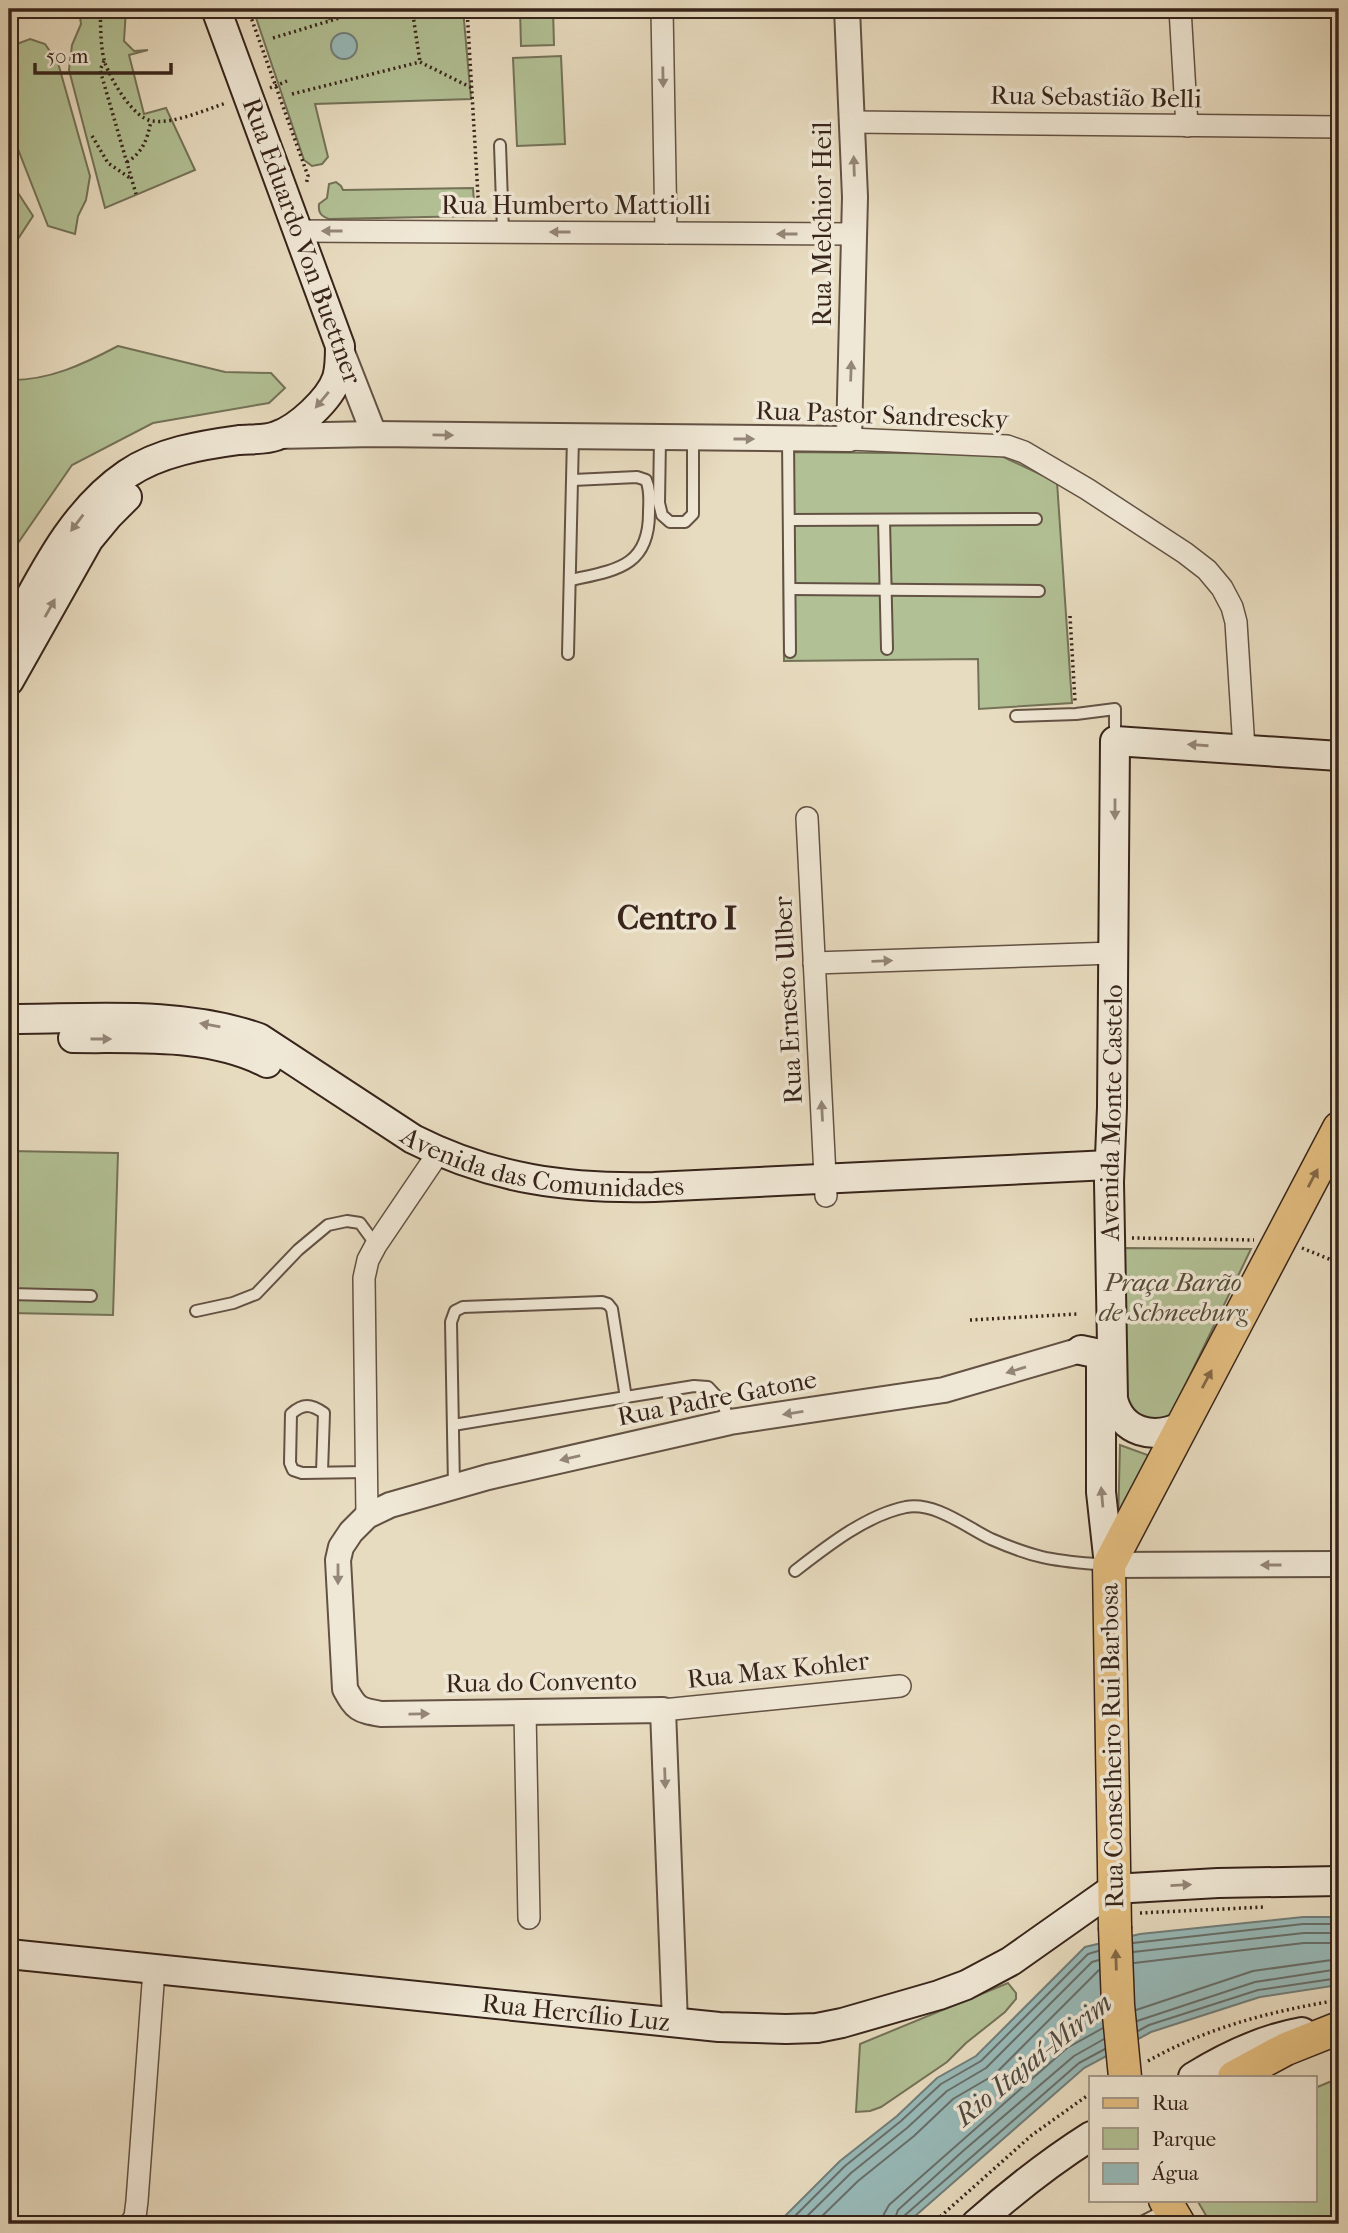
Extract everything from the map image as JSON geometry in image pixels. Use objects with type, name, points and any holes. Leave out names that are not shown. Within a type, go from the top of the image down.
[{"type":"main road","name":"Rua Eduardo Von Buettner","points":[[216,9],[340,346]]},
{"type":"main road","points":[[9,636],[63,542],[79,519],[113,484],[150,461],[217,444],[277,436],[301,421],[328,395],[336,379],[340,346]]},
{"type":"main road","points":[[9,681],[89,539],[108,516],[143,484],[217,444]]},
{"type":"main road","points":[[1115,741],[1339,756]]},
{"type":"main road","name":"Avenida Monte Castelo","points":[[1115,741],[1109,1174],[1111,1348],[1115,1408],[1131,1427],[1142,1431],[1168,1433],[1182,1426]]},
{"type":"main road","name":"Avenida das Comunidades","points":[[9,1019],[66,1029]]},
{"type":"main road","name":"Avenida das Comunidades","points":[[9,1038],[66,1029],[166,1029],[206,1023],[259,1038],[413,1139],[434,1160],[488,1170],[546,1192],[619,1197],[653,1196],[1109,1174]]},
{"type":"main road","points":[[1109,1565],[1339,1128]]},
{"type":"main road","points":[[1081,1350],[1092,1345],[1098,1338],[1100,1274],[1109,1242]]},
{"type":"main road","points":[[1081,1350],[1096,1353],[1101,1360],[1101,1492],[1109,1565]]},
{"type":"main road","name":"Rua Conselheiro Rui Barbosa","points":[[1109,1565],[1112,1889],[1127,1920],[1118,2005],[1133,2071]]},
{"type":"main road","points":[[1112,1889],[1218,1883],[1339,1881]]},
{"type":"main road","name":"Rua Hercílio Luz","points":[[9,1954],[675,2023],[756,2029],[817,2028],[842,2023],[966,1985],[1012,1961],[1112,1889]]},
{"type":"main road","points":[[1196,2076],[1220,2061],[1258,2044],[1296,2033],[1339,2026]]},
{"type":"main road","points":[[1236,2076],[1286,2049],[1339,2026]]},
{"type":"main road","points":[[976,2224],[1047,2165],[1089,2137]]},
{"type":"street","points":[[662,9],[666,233]]},
{"type":"street","name":"Rua Melchior Heil","points":[[847,9],[855,234],[849,439]]},
{"type":"street","points":[[1180,9],[1187,125]]},
{"type":"street","name":"Rua Sebastião Belli","points":[[852,122],[1339,127]]},
{"type":"street","name":"Rua Humberto Mattiolli","points":[[296,231],[855,234]]},
{"type":"street","name":"Rua Eduardo Von Buettner","points":[[340,346],[374,434]]},
{"type":"street","name":"Rua Pastor Sandrescky","points":[[277,436],[374,434],[849,439],[992,444],[1015,449],[1087,489],[1185,552],[1222,588],[1232,607],[1238,642],[1244,749]]},
{"type":"street","name":"Rua Ernesto Ulber","points":[[807,818],[826,1187]]},
{"type":"street","points":[[814,963],[1114,953]]},
{"type":"street","points":[[367,1516],[364,1278],[368,1260],[376,1245],[434,1160]]},
{"type":"street","name":"Rua Padre Gatone","points":[[367,1516],[454,1486],[731,1423],[944,1390],[1081,1350]]},
{"type":"street","name":"Rua do Convento","points":[[367,1516],[341,1547],[338,1560],[345,1689],[353,1704],[361,1711],[381,1714],[663,1710],[675,2023]]},
{"type":"street","points":[[1109,1565],[1339,1564]]},
{"type":"street","name":"Rua Max Kohler","points":[[663,1710],[900,1686]]},
{"type":"street","points":[[525,1712],[529,1918]]},
{"type":"street","points":[[130,2224],[135,2217],[137,2201],[154,1970]]},
{"type":"lane","points":[[500,145],[503,232]]},
{"type":"lane","points":[[568,653],[573,437]]},
{"type":"lane","points":[[660,438],[659,503],[662,515],[670,522],[685,522],[693,514],[693,439]]},
{"type":"lane","points":[[788,439],[790,652]]},
{"type":"lane","points":[[571,580],[600,573],[640,555],[647,541],[650,488],[646,480],[637,477],[573,480]]},
{"type":"lane","points":[[789,520],[1036,519]]},
{"type":"lane","points":[[884,520],[887,649]]},
{"type":"lane","points":[[790,590],[1038,591]]},
{"type":"lane","points":[[1016,716],[1076,714],[1115,709],[1115,741]]},
{"type":"lane","points":[[196,1311],[233,1303],[256,1294],[298,1250],[328,1225],[347,1221],[360,1223],[376,1245]]},
{"type":"lane","points":[[9,1294],[91,1296]]},
{"type":"lane","points":[[454,1486],[451,1322],[455,1311],[463,1307],[601,1302],[608,1304],[612,1309],[626,1398]]},
{"type":"lane","points":[[453,1425],[694,1386],[708,1387],[720,1401],[731,1423]]},
{"type":"lane","points":[[322,1472],[324,1413],[313,1405],[300,1407],[291,1414],[290,1463],[293,1470],[302,1473],[366,1472]]},
{"type":"lane","points":[[795,1571],[832,1542],[860,1526],[907,1507],[943,1514],[992,1539],[1042,1557],[1109,1565]]},
{"type":"lane","points":[[1138,2224],[1171,2208]]},
{"type":"path","points":[[100,9],[104,61],[118,89],[139,115],[151,121],[186,117],[287,81]]},
{"type":"path","points":[[248,9],[308,176],[306,187]]},
{"type":"path","points":[[325,9],[329,21]]},
{"type":"path","points":[[273,38],[369,9]]},
{"type":"path","points":[[412,9],[420,62]]},
{"type":"path","points":[[467,9],[481,232]]},
{"type":"path","points":[[104,61],[100,71],[136,194]]},
{"type":"path","points":[[292,94],[420,62],[472,88]]},
{"type":"path","points":[[127,162],[140,154],[151,121]]},
{"type":"path","points":[[92,136],[107,163],[132,179]]},
{"type":"path","points":[[1070,616],[1076,714]]},
{"type":"path","points":[[1109,1242],[1280,1240],[1339,1264]]},
{"type":"path","points":[[970,1320],[1077,1314]]},
{"type":"path","points":[[1127,1920],[1275,1906]]},
{"type":"path","points":[[1133,2071],[1165,2051],[1250,2017],[1339,2000]]},
{"type":"path","points":[[933,2224],[1032,2134],[1089,2094]]},
{"type":"green space","points":[[79,9],[126,9],[124,41],[134,51],[148,50],[129,55],[144,114],[166,108],[195,170],[105,208],[69,70],[72,45],[81,24]]},
{"type":"green space","points":[[253,9],[463,9],[471,99],[315,104],[328,157],[322,164],[312,166],[304,160]]},
{"type":"green space","points":[[520,9],[553,9],[554,45],[521,46]]},
{"type":"green space","points":[[30,39],[45,44],[58,63],[90,176],[86,200],[78,216],[75,234],[48,226],[9,126],[9,47]]},
{"type":"green space","points":[[561,56],[565,144],[517,146],[513,58]]},
{"type":"green space","points":[[9,179],[33,216],[9,249]]},
{"type":"green space","points":[[336,182],[343,190],[473,188],[475,216],[329,219],[321,214],[319,204],[327,198],[329,184]]},
{"type":"green space","points":[[118,346],[225,372],[271,373],[285,388],[269,403],[153,423],[72,465],[9,556],[9,380],[52,374],[79,365]]},
{"type":"green space","points":[[783,452],[997,454],[1057,482],[1072,703],[979,709],[978,659],[784,661]]},
{"type":"green space","points":[[9,1151],[118,1153],[113,1315],[9,1313]]},
{"type":"green space","name":"Praça Barão de Schneeburg","points":[[1125,1248],[1251,1249],[1166,1425],[1130,1413],[1121,1396]]},
{"type":"green space","points":[[1120,1445],[1153,1457],[1118,1525]]},
{"type":"green space","points":[[1008,1983],[1016,1993],[1016,1999],[1005,2012],[947,2062],[881,2107],[856,2112],[860,2044]]},
{"type":"green space","points":[[1339,2078],[1339,2224],[1211,2224],[1198,2202],[1316,2202],[1316,2088]]},
{"type":"water","points":[[344,33],[353,37],[357,46],[353,55],[344,59],[335,55],[331,46],[335,37]]},
{"type":"water","name":"Rio Itajaí-Mirim","points":[[1303,1917],[1339,1917],[1339,1985],[1260,1997],[1151,2032],[1084,2068],[906,2224],[777,2224],[840,2161],[897,2116],[937,2078],[976,2056],[1085,1947],[1140,1934]]},
{"type":"district","name":"Centro I","points":[[677,918]]}]
